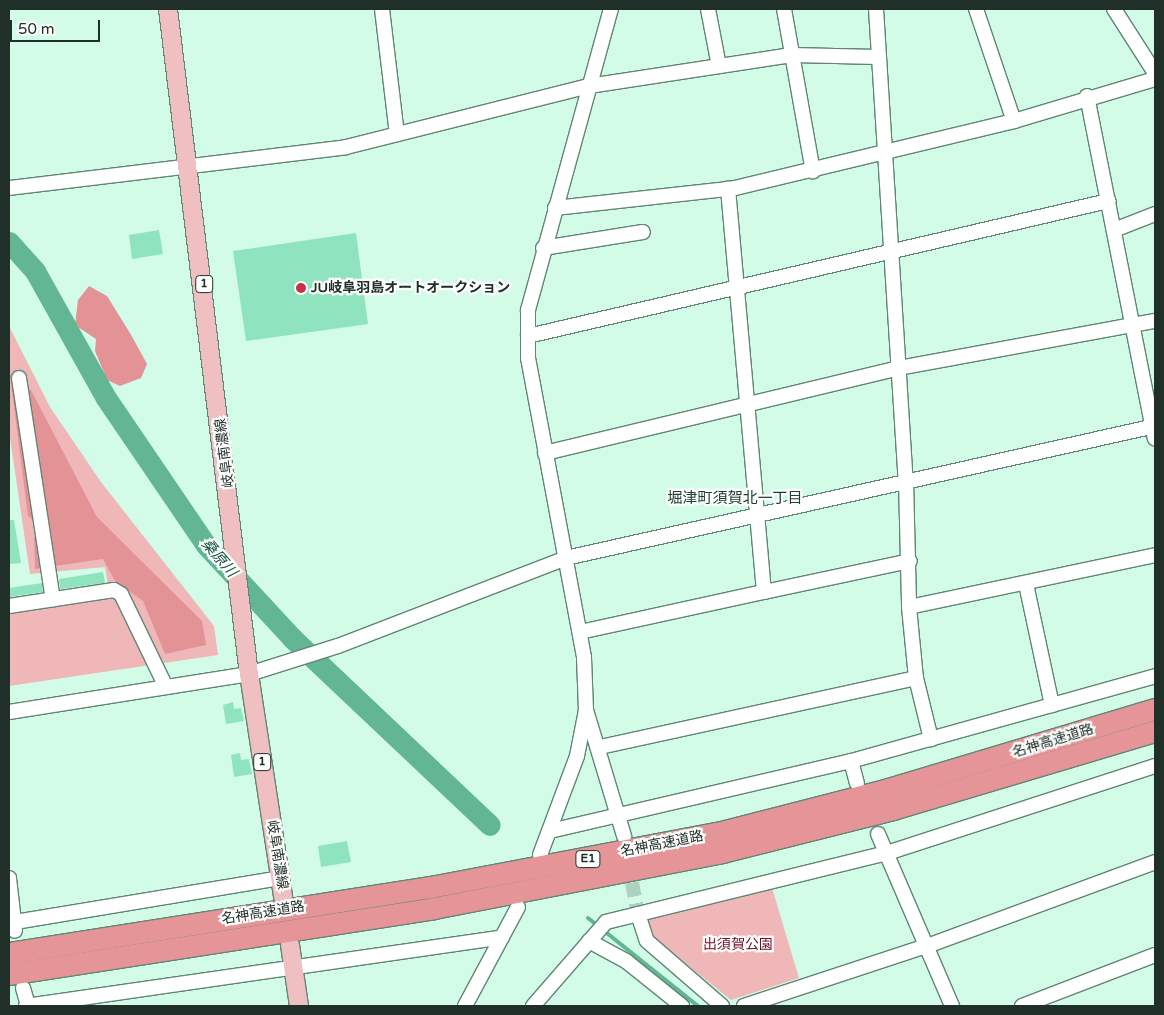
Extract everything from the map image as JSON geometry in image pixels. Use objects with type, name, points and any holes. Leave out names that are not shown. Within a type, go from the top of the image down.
[{"type":"highway","name":"名神高速道路","points":[[9,953],[430,887],[717,833],[888,789],[1155,709]]},
{"type":"highway","name":"名神高速道路","points":[[16,981],[434,908],[722,852],[893,809],[1155,731]]},
{"type":"main road","name":"岐阜南濃線","points":[[168,9],[190,168],[238,559],[249,674],[283,897]]},
{"type":"main road","points":[[290,945],[299,1006]]},
{"type":"street","points":[[382,9],[397,134]]},
{"type":"street","points":[[540,854],[577,756],[586,710],[580,632],[545,454],[528,336],[528,310],[554,208],[611,9]]},
{"type":"street","points":[[708,9],[719,66]]},
{"type":"street","points":[[784,9],[813,171]]},
{"type":"street","points":[[876,9],[882,151],[891,251],[906,480],[910,561],[909,607],[916,678],[931,740]]},
{"type":"street","points":[[976,9],[1014,121]]},
{"type":"street","points":[[1114,9],[1155,73]]},
{"type":"street","points":[[12,185],[190,168],[346,147],[589,86],[792,55],[878,57]]},
{"type":"street","points":[[554,208],[728,189],[813,171],[882,151],[1014,121],[1087,96],[1155,79]]},
{"type":"street","points":[[9,712],[249,674],[338,646],[566,558],[906,480],[1155,430],[1087,96]]},
{"type":"street","points":[[728,189],[764,592]]},
{"type":"street","points":[[528,336],[1108,200]]},
{"type":"street","points":[[1114,230],[1155,214]]},
{"type":"street","points":[[543,248],[643,232]]},
{"type":"street","points":[[545,454],[748,407],[898,368],[1133,323],[1155,321]]},
{"type":"street","points":[[19,378],[53,599]]},
{"type":"street","points":[[909,607],[1026,584],[1155,555]]},
{"type":"street","points":[[580,632],[910,561]]},
{"type":"street","points":[[1026,584],[1052,705]]},
{"type":"street","points":[[9,606],[114,590],[121,594],[166,687]]},
{"type":"street","points":[[550,831],[851,761],[1155,676]]},
{"type":"street","points":[[600,747],[916,678]]},
{"type":"street","points":[[586,710],[600,747],[624,836]]},
{"type":"street","points":[[851,761],[857,783]]},
{"type":"street","points":[[533,1006],[603,926],[638,914],[887,853],[1155,766]]},
{"type":"street","points":[[878,834],[952,1006]]},
{"type":"street","points":[[744,1006],[927,946],[1155,862]]},
{"type":"street","points":[[9,878],[13,926],[280,878]]},
{"type":"street","points":[[465,1006],[518,907]]},
{"type":"street","points":[[638,914],[647,941],[722,1006]]},
{"type":"street","points":[[16,981],[27,1006],[502,937]]},
{"type":"street","points":[[590,939],[626,962],[682,1006]]},
{"type":"street","points":[[1022,1006],[1155,955]]},
{"type":"green space","points":[[9,326],[50,407],[101,482],[214,626],[218,655],[9,686],[9,614],[110,597],[105,567],[30,574],[9,431]]},
{"type":"green space","name":"出須賀公園","points":[[772,888],[799,978],[731,1000],[653,937],[647,919]]},
{"type":"shaded area","points":[[89,286],[107,296],[130,333],[147,364],[141,378],[120,386],[107,380],[95,351],[96,339],[75,325],[78,300]]},
{"type":"shaded area","points":[[10,375],[31,390],[97,517],[202,621],[206,645],[165,654],[143,601],[115,581],[103,559],[35,569],[34,536],[50,545],[52,534],[28,516]]},
{"type":"building","points":[[159,230],[163,254],[132,259],[129,235]]},
{"type":"building","name":"JU岐阜羽島オートオークション","points":[[356,233],[368,324],[246,341],[233,251]]},
{"type":"building","points":[[9,520],[14,520],[21,563],[9,564]]},
{"type":"building","points":[[103,572],[105,583],[60,589],[59,579]]},
{"type":"building","points":[[42,583],[43,592],[9,597],[9,588]]},
{"type":"building","points":[[233,702],[234,709],[241,708],[244,721],[226,724],[223,705]]},
{"type":"building","points":[[240,753],[241,760],[249,759],[252,774],[234,777],[231,755]]},
{"type":"building","points":[[347,841],[351,862],[321,867],[318,846]]},
{"type":"waterway","name":"桑原川","points":[[9,242],[35,271],[106,398],[206,545],[292,638],[490,825]]},
{"type":"waterway","points":[[588,918],[698,1006]]},
{"type":"tunnel","points":[[628,862],[638,914]]},
{"type":"place","name":"JU岐阜羽島オートオークション","points":[[301,288]]},
{"type":"district","name":"堀津町須賀北一丁目","points":[[735,499]]}]
